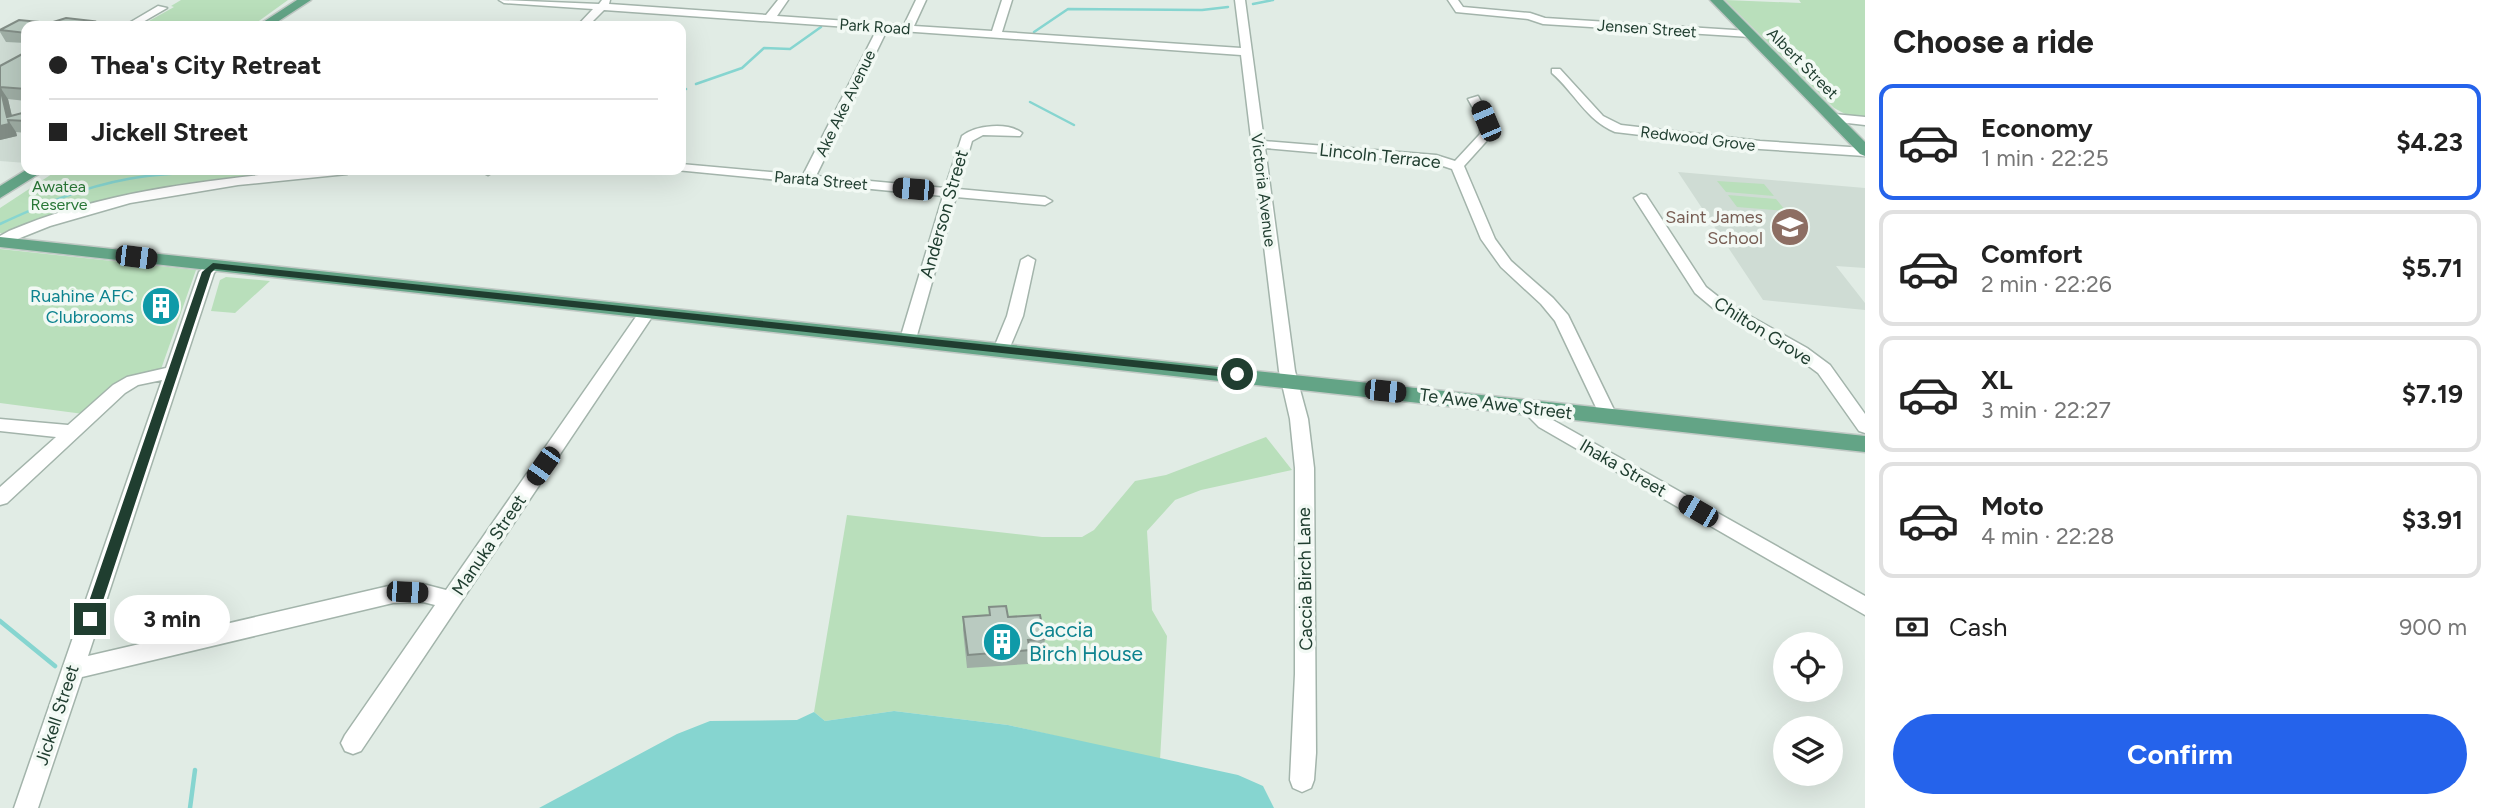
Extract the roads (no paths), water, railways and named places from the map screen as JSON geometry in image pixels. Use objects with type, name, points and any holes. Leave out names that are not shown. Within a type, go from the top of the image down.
[{"type":"main road","points":[[277,18],[292,0]]},
{"type":"main road","points":[[272,21],[305,0]]},
{"type":"main road","name":"Albert Street","points":[[1716,0],[1865,152]]},
{"type":"main road","points":[[0,193],[29,175]]},
{"type":"main road","name":"Te Awe Awe Street","points":[[0,243],[1290,379],[1530,410],[1865,444]]},
{"type":"street","name":"Park Road","points":[[505,0],[606,3],[769,19],[1245,52]]},
{"type":"street","points":[[705,14],[716,0]]},
{"type":"street","points":[[769,19],[783,0]]},
{"type":"street","points":[[908,28],[921,0]]},
{"type":"street","points":[[996,35],[1007,0]]},
{"type":"street","name":"Victoria Avenue","points":[[1240,0],[1290,379]]},
{"type":"street","name":"Jensen Street","points":[[1453,0],[1460,10],[1530,16],[1543,21],[1750,34]]},
{"type":"street","points":[[587,21],[606,3]]},
{"type":"street","points":[[138,21],[162,8]]},
{"type":"street","name":"Ake Ake Avenue","points":[[808,179],[883,27]]},
{"type":"street","name":"Redwood Grove","points":[[1556,71],[1572,83],[1594,116],[1603,124],[1619,129],[1760,145],[1865,152]]},
{"type":"street","points":[[1457,166],[1486,135],[1486,121],[1474,99]]},
{"type":"street","points":[[1833,118],[1865,121]]},
{"type":"street","name":"Anderson Street","points":[[908,339],[969,135],[986,131],[1016,133]]},
{"type":"street","name":"Lincoln Terrace","points":[[1259,144],[1427,158],[1457,166],[1488,239],[1506,264],[1562,319],[1608,416]]},
{"type":"street","name":"Parata Street","points":[[686,168],[1045,201]]},
{"type":"street","points":[[0,243],[39,225],[83,210],[137,198],[291,175]]},
{"type":"street","name":"Chilton Grove","points":[[1641,198],[1700,290],[1718,305],[1801,352],[1824,369],[1865,427]]},
{"type":"street","points":[[1001,349],[1015,317],[1028,261]]},
{"type":"street","name":"Jickell Street","points":[[26,808],[206,272],[213,266]]},
{"type":"street","name":"Manuka Street","points":[[353,743],[648,312]]},
{"type":"street","points":[[0,498],[126,384],[173,372]]},
{"type":"street","name":"Caccia Birch Lane","points":[[1290,379],[1295,389],[1304,449],[1307,719],[1302,780]]},
{"type":"street","name":"Ihaka Street","points":[[1530,410],[1545,423],[1865,606]]},
{"type":"street","points":[[0,425],[74,432]]},
{"type":"street","points":[[73,669],[393,594],[423,593],[451,600]]},
{"type":"water","points":[[894,711],[1008,725],[1238,775],[1263,786],[1274,808],[539,808],[677,734],[710,721],[797,720],[814,712],[825,721]]},
{"type":"waterway","points":[[1253,4],[1273,0]]},
{"type":"waterway","points":[[1034,32],[1068,9],[1202,10],[1228,7]]},
{"type":"waterway","points":[[696,84],[742,68],[764,48],[790,49],[821,27]]},
{"type":"waterway","points":[[1030,102],[1074,125]]},
{"type":"waterway","points":[[0,224],[62,197],[111,182],[152,175]]},
{"type":"waterway","points":[[0,621],[55,666]]},
{"type":"waterway","points":[[190,808],[195,770]]},
{"type":"place","name":"Saint James School","points":[[1790,227]]},
{"type":"place","name":"Ruahine AFC Clubrooms","points":[[161,306]]},
{"type":"place","name":"Caccia Birch House","points":[[1002,642]]},
{"type":"park label","name":"Awatea Reserve","points":[[59,195]]}]
